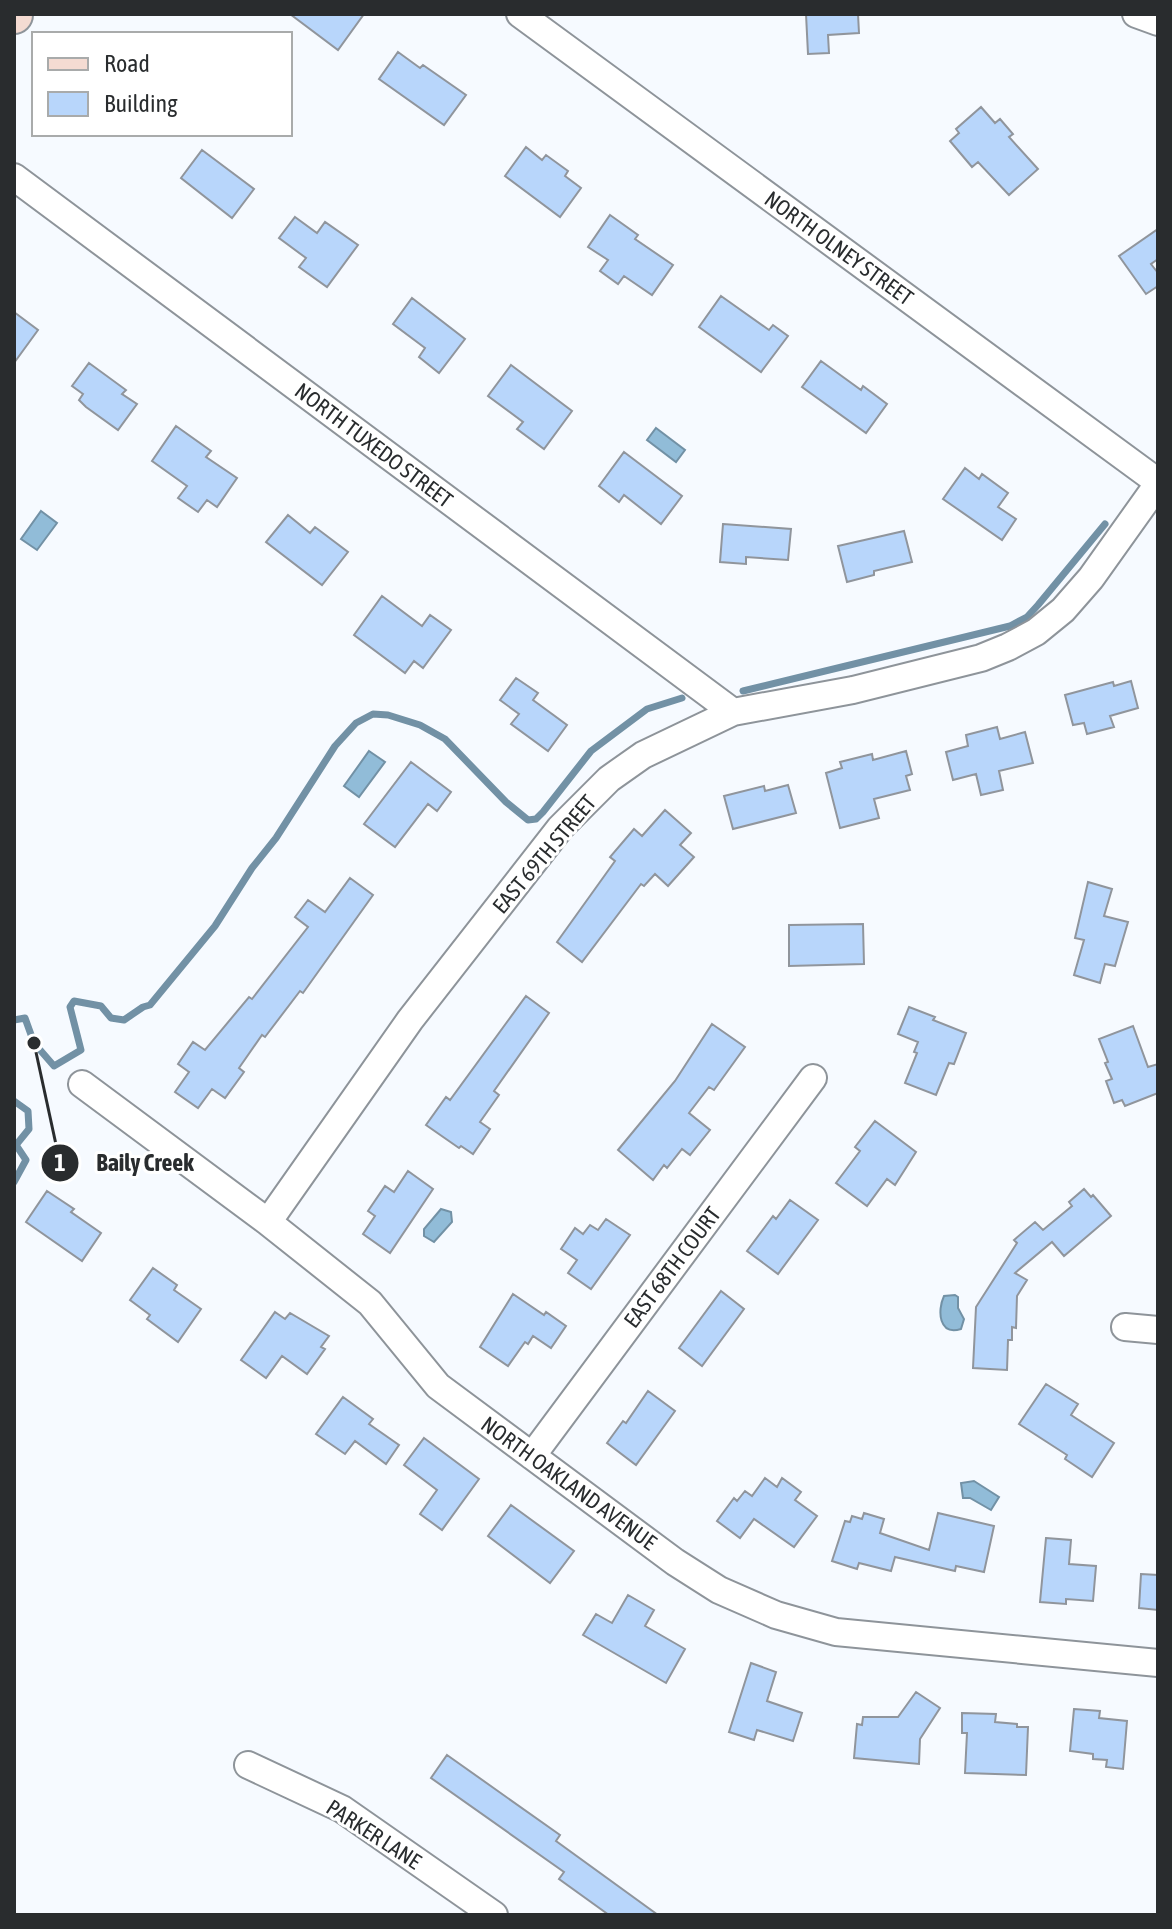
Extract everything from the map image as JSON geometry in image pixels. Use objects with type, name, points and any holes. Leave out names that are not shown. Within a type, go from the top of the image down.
[{"type":"street","name":"NORTH OLNEY STREET","points":[[520,14],[1158,483]]},
{"type":"street","points":[[1136,14],[1158,22]]},
{"type":"street","name":"NORTH TUXEDO STREET","points":[[14,177],[733,712]]},
{"type":"street","name":"EAST 69TH STREET","points":[[268,1222],[410,1020],[560,828],[609,779],[643,755],[733,712],[853,690],[981,658],[1036,632],[1091,578],[1158,483]]},
{"type":"street","name":"EAST 68TH COURT","points":[[532,1456],[813,1078]]},
{"type":"street","name":"NORTH OAKLAND AVENUE","points":[[82,1084],[268,1222],[380,1313],[420,1368],[438,1386],[702,1579],[747,1603],[806,1625],[878,1638],[1158,1663]]},
{"type":"street","points":[[1125,1327],[1158,1330]]},
{"type":"street","name":"PARKER LANE","points":[[248,1765],[342,1809],[494,1915]]},
{"type":"water","points":[[656,428],[685,450],[676,462],[647,440]]},
{"type":"water","points":[[41,511],[57,523],[37,550],[21,539]]},
{"type":"water","points":[[369,751],[385,762],[359,797],[344,786]]},
{"type":"water","points":[[441,1209],[451,1212],[452,1222],[434,1242],[424,1236],[424,1229]]},
{"type":"water","points":[[955,1295],[964,1319],[961,1329],[954,1330],[944,1326],[941,1308],[944,1296]]},
{"type":"water","points":[[974,1481],[999,1497],[991,1510],[970,1498],[963,1498],[961,1483]]},
{"type":"building","points":[[290,14],[364,14],[338,50]]},
{"type":"building","points":[[806,14],[858,14],[859,33],[828,35],[829,53],[808,54]]},
{"type":"building","points":[[398,52],[466,95],[444,125],[379,79]]},
{"type":"building","points":[[981,107],[995,123],[1000,119],[1013,134],[1009,137],[1038,169],[1009,195],[978,162],[972,167],[950,141],[959,133],[956,129]]},
{"type":"building","points":[[526,147],[542,160],[546,155],[568,171],[565,176],[581,188],[560,217],[505,176]]},
{"type":"building","points":[[202,150],[254,189],[232,218],[181,178]]},
{"type":"building","points":[[610,215],[638,235],[635,239],[673,265],[652,295],[624,276],[618,284],[600,271],[608,260],[588,247]]},
{"type":"building","points":[[295,217],[317,233],[325,222],[358,245],[327,287],[299,267],[306,258],[279,238]]},
{"type":"building","points":[[1158,229],[1158,259],[1151,264],[1158,273],[1158,286],[1146,294],[1119,256]]},
{"type":"building","points":[[721,296],[769,330],[773,325],[788,336],[761,372],[699,327]]},
{"type":"building","points":[[412,298],[465,339],[439,373],[419,357],[425,348],[393,324]]},
{"type":"building","points":[[14,312],[38,330],[14,363]]},
{"type":"building","points":[[821,361],[861,390],[863,386],[887,404],[866,433],[802,387]]},
{"type":"building","points":[[89,363],[126,390],[122,394],[137,404],[118,430],[86,407],[79,400],[83,394],[72,386]]},
{"type":"building","points":[[511,365],[572,411],[544,449],[517,429],[523,422],[488,396]]},
{"type":"building","points":[[176,426],[211,451],[206,457],[237,478],[217,507],[207,500],[198,512],[178,498],[187,486],[152,461]]},
{"type":"building","points":[[624,452],[682,496],[661,524],[624,495],[619,502],[599,486]]},
{"type":"building","points":[[965,468],[979,479],[982,474],[1008,493],[998,507],[1016,519],[1002,540],[943,499]]},
{"type":"building","points":[[288,515],[310,533],[315,527],[348,552],[322,585],[266,542]]},
{"type":"building","points":[[723,524],[791,529],[788,560],[746,557],[746,564],[720,562]]},
{"type":"building","points":[[904,531],[912,562],[874,571],[874,575],[847,582],[838,546]]},
{"type":"building","points":[[382,596],[422,626],[430,615],[451,630],[423,668],[414,661],[405,673],[354,635]]},
{"type":"building","points":[[516,678],[538,693],[533,700],[567,725],[548,751],[511,724],[519,714],[500,700]]},
{"type":"building","points":[[1131,681],[1138,708],[1110,716],[1114,727],[1087,734],[1084,723],[1073,725],[1065,695],[1113,682],[1114,686]]},
{"type":"building","points":[[997,727],[1000,739],[1025,732],[1033,763],[999,771],[1003,790],[981,795],[976,774],[953,780],[946,752],[968,746],[966,735]]},
{"type":"building","points":[[906,751],[912,774],[906,776],[910,790],[874,799],[879,818],[840,828],[826,773],[842,768],[840,762],[872,754],[873,760]]},
{"type":"building","points":[[411,762],[451,792],[437,811],[428,804],[395,847],[364,824]]},
{"type":"building","points":[[788,785],[796,813],[733,829],[724,796],[764,786],[765,791]]},
{"type":"building","points":[[665,810],[691,833],[680,845],[694,857],[668,886],[655,874],[644,886],[641,884],[582,962],[557,942],[615,861],[610,857],[634,829],[642,836]]},
{"type":"building","points":[[350,878],[373,895],[303,993],[300,991],[265,1037],[262,1035],[239,1068],[244,1072],[225,1098],[212,1089],[198,1108],[175,1092],[189,1072],[178,1064],[193,1042],[205,1050],[249,997],[252,999],[308,927],[295,917],[308,900],[325,912]]},
{"type":"building","points":[[1088,882],[1112,889],[1104,916],[1128,922],[1115,966],[1105,964],[1100,983],[1074,975],[1084,940],[1075,938]]},
{"type":"building","points":[[863,924],[864,964],[789,966],[789,925]]},
{"type":"building","points":[[526,996],[549,1013],[494,1091],[499,1095],[480,1122],[490,1129],[473,1154],[426,1125],[446,1097],[450,1100]]},
{"type":"building","points":[[909,1007],[966,1033],[954,1064],[949,1063],[936,1095],[905,1083],[918,1042],[898,1034]]},
{"type":"building","points":[[712,1024],[745,1047],[714,1090],[709,1087],[689,1113],[710,1130],[690,1155],[682,1149],[653,1180],[618,1150],[675,1081]]},
{"type":"building","points":[[1133,1026],[1148,1067],[1158,1064],[1158,1093],[1125,1106],[1122,1100],[1114,1103],[1106,1081],[1112,1079],[1099,1039]]},
{"type":"building","points":[[875,1121],[916,1152],[895,1185],[887,1179],[867,1206],[836,1183],[860,1151],[855,1147]]},
{"type":"building","points":[[408,1171],[433,1189],[390,1253],[363,1234],[375,1216],[368,1211],[385,1186],[394,1192]]},
{"type":"building","points":[[1084,1189],[1111,1216],[1064,1256],[1052,1242],[1015,1273],[1027,1280],[1017,1296],[1016,1328],[1012,1327],[1012,1340],[1008,1340],[1007,1370],[973,1368],[976,1307],[1017,1243],[1014,1240],[1035,1222],[1043,1230],[1072,1206],[1069,1202]]},
{"type":"building","points":[[47,1191],[101,1233],[82,1261],[26,1222]]},
{"type":"building","points":[[790,1200],[818,1220],[778,1274],[747,1251],[773,1216],[776,1219]]},
{"type":"building","points":[[606,1219],[630,1235],[591,1289],[568,1273],[577,1260],[561,1249],[575,1228],[583,1234],[590,1225],[598,1230]]},
{"type":"building","points":[[153,1268],[177,1285],[174,1290],[201,1309],[178,1342],[147,1319],[150,1315],[130,1300]]},
{"type":"building","points":[[721,1291],[744,1309],[702,1366],[679,1348]]},
{"type":"building","points":[[513,1294],[566,1326],[551,1348],[533,1336],[508,1366],[480,1347]]},
{"type":"building","points":[[275,1312],[285,1319],[290,1313],[329,1336],[321,1347],[325,1349],[307,1374],[282,1356],[266,1378],[241,1360]]},
{"type":"building","points":[[1046,1384],[1078,1404],[1071,1415],[1114,1443],[1092,1477],[1065,1459],[1067,1455],[1019,1424]]},
{"type":"building","points":[[648,1391],[675,1411],[636,1465],[607,1443],[623,1421],[626,1423]]},
{"type":"building","points":[[343,1397],[373,1419],[369,1424],[399,1445],[386,1464],[355,1441],[345,1454],[316,1434]]},
{"type":"building","points":[[424,1438],[479,1479],[442,1530],[420,1514],[437,1490],[404,1465]]},
{"type":"building","points":[[765,1478],[777,1487],[782,1478],[801,1492],[795,1500],[817,1516],[794,1547],[754,1519],[740,1538],[717,1521],[734,1498],[737,1501],[745,1491],[752,1496]]},
{"type":"building","points":[[511,1505],[574,1551],[550,1583],[488,1536]]},
{"type":"building","points":[[864,1513],[884,1519],[880,1533],[929,1550],[938,1513],[994,1526],[984,1572],[956,1566],[955,1571],[895,1557],[891,1571],[859,1563],[857,1569],[832,1561],[845,1521],[850,1522],[852,1516],[862,1519]]},
{"type":"building","points":[[1046,1538],[1071,1540],[1069,1564],[1096,1566],[1093,1601],[1066,1599],[1066,1604],[1040,1602]]},
{"type":"building","points":[[1141,1574],[1158,1575],[1158,1610],[1139,1608]]},
{"type":"building","points":[[628,1595],[654,1610],[645,1626],[685,1649],[666,1683],[583,1635],[596,1614],[612,1623]]},
{"type":"building","points":[[751,1663],[776,1672],[767,1701],[802,1713],[793,1741],[757,1730],[754,1740],[729,1732]]},
{"type":"building","points":[[916,1692],[940,1708],[920,1739],[919,1764],[854,1758],[857,1724],[862,1725],[863,1717],[898,1717]]},
{"type":"building","points":[[1074,1709],[1100,1711],[1099,1718],[1127,1721],[1123,1769],[1106,1767],[1107,1760],[1093,1759],[1093,1754],[1070,1751]]},
{"type":"building","points":[[962,1713],[996,1714],[995,1722],[1028,1727],[1026,1775],[965,1773],[967,1733],[962,1733]]},
{"type":"building","points":[[447,1755],[560,1835],[556,1841],[658,1915],[609,1915],[559,1879],[564,1872],[431,1778]]},
{"type":"waterway","points":[[743,691],[1010,626],[1027,617],[1105,524]]},
{"type":"waterway","points":[[14,1020],[25,1018],[34,1043],[54,1066],[81,1050],[70,1007],[74,1001],[101,1006],[111,1018],[124,1020],[150,1005],[215,926],[335,746],[356,723],[373,714],[388,715],[420,725],[445,739],[506,802],[528,820],[536,819],[543,812],[591,751],[647,709],[682,698]]},
{"type":"waterway","points":[[14,1101],[28,1111],[29,1129],[16,1145],[26,1160],[14,1182]]},
{"type":"place","name":"Baily Creek","points":[[34,1043]]}]
